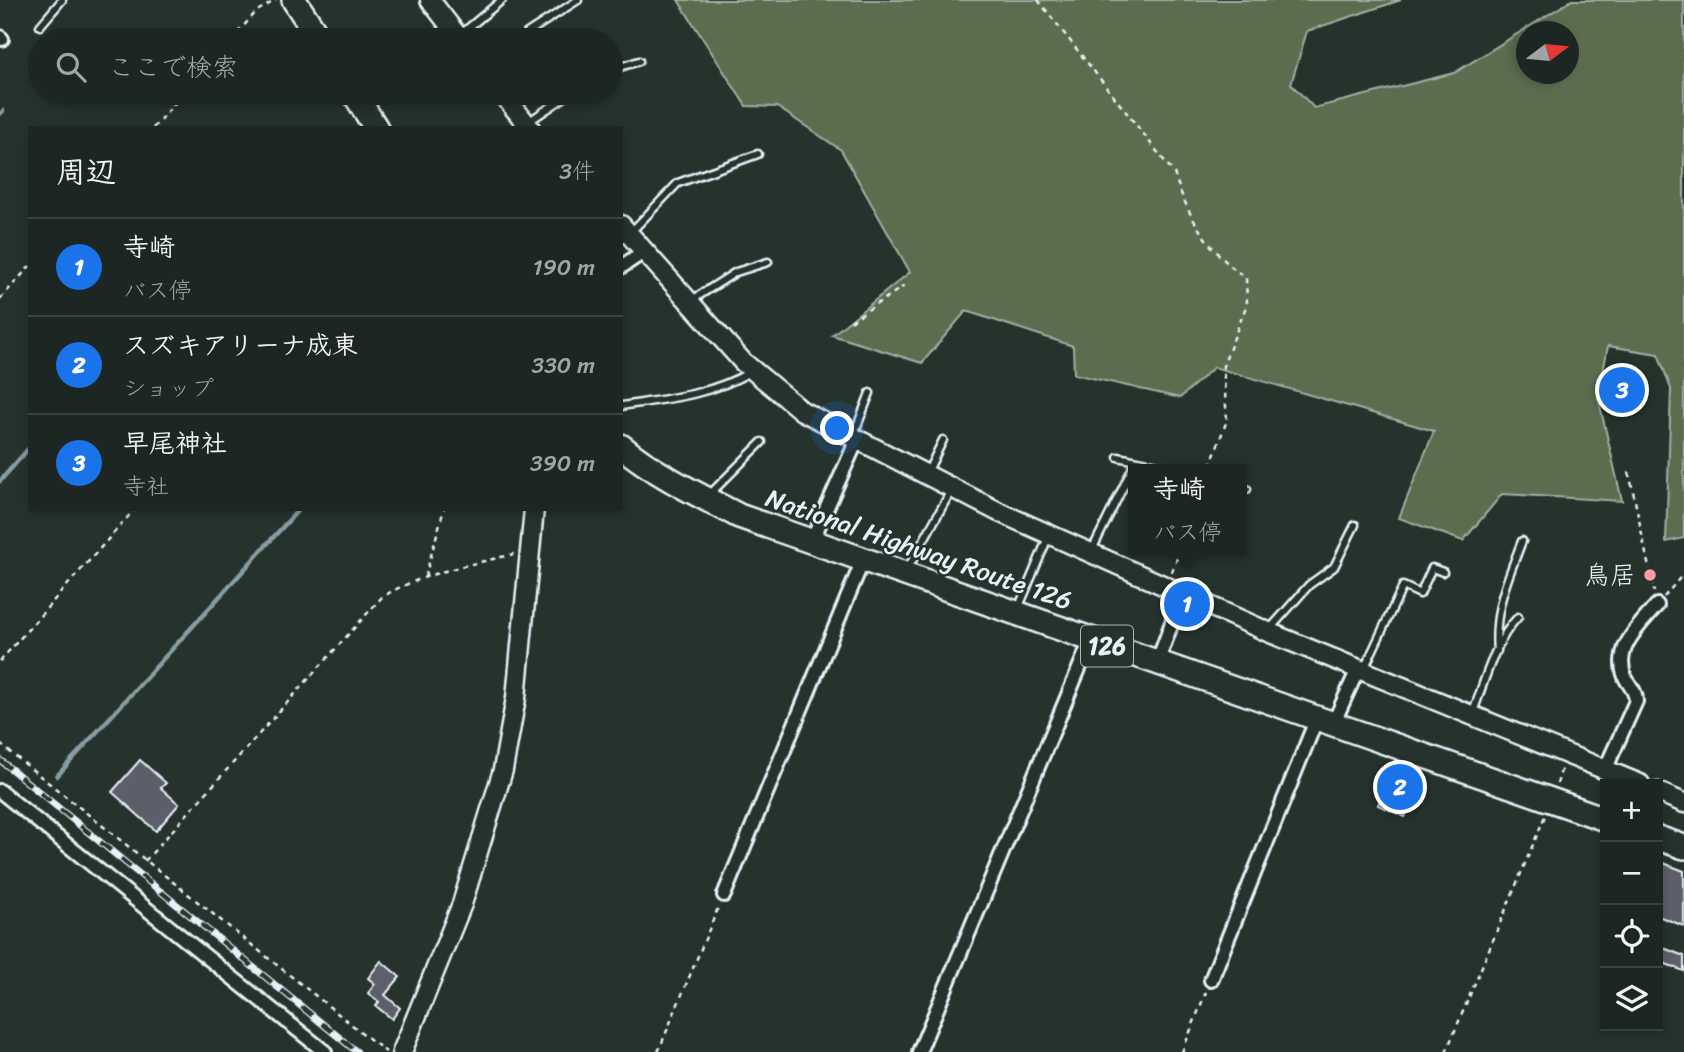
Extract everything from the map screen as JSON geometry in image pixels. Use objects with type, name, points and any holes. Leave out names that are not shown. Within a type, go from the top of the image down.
[{"type":"highway","points":[[300,2],[314,28]]},
{"type":"highway","points":[[365,105],[375,126]]},
{"type":"highway","name":"National Highway Route 126","points":[[623,448],[637,460],[739,516],[1600,818]]},
{"type":"highway","points":[[1663,840],[1684,847]]},
{"type":"street","points":[[430,0],[452,28]]},
{"type":"street","points":[[511,105],[528,126]]},
{"type":"street","points":[[625,230],[752,371],[802,411],[951,489],[1268,632],[1628,779]]},
{"type":"street","points":[[623,266],[645,251]]},
{"type":"street","points":[[811,542],[855,439]]},
{"type":"street","points":[[402,1052],[462,904],[503,770],[516,698],[534,511]]},
{"type":"street","points":[[724,895],[863,560]]},
{"type":"street","points":[[1157,663],[1175,589]]},
{"type":"street","points":[[1605,770],[1636,701],[1636,693],[1625,678],[1622,660],[1626,643],[1657,605]]},
{"type":"street","points":[[919,1052],[1091,640]]},
{"type":"street","points":[[1211,980],[1325,721],[1360,670]]},
{"type":"street","points":[[0,791],[325,1052]]},
{"type":"street","points":[[1663,794],[1684,803]]},
{"type":"lane","points":[[40,26],[62,0]]},
{"type":"lane","points":[[465,28],[502,0]]},
{"type":"lane","points":[[535,28],[578,0]]},
{"type":"lane","points":[[623,66],[639,61]]},
{"type":"lane","points":[[528,126],[555,105]]},
{"type":"lane","points":[[625,230],[678,183],[758,154]]},
{"type":"lane","points":[[690,302],[736,272],[768,262]]},
{"type":"lane","points":[[623,407],[710,391],[752,371]]},
{"type":"lane","points":[[855,439],[870,393]]},
{"type":"lane","points":[[925,476],[943,440]]},
{"type":"lane","points":[[706,499],[762,442]]},
{"type":"lane","points":[[1118,457],[1151,464]]},
{"type":"lane","points":[[1091,552],[1128,477]]},
{"type":"lane","points":[[905,573],[951,489]]},
{"type":"lane","points":[[1268,632],[1309,585],[1334,566],[1354,525]]},
{"type":"lane","points":[[1016,613],[1050,534]]},
{"type":"lane","points":[[1497,651],[1495,628],[1498,603],[1522,541]]},
{"type":"lane","points":[[1360,670],[1403,586],[1420,594],[1432,568],[1443,572]]},
{"type":"lane","points":[[1471,717],[1497,651],[1509,626],[1518,617]]},
{"type":"path","points":[[242,28],[257,11],[276,0]]},
{"type":"path","points":[[1038,0],[1174,173],[1182,199],[1220,260],[1246,278],[1247,304],[1223,366],[1227,420],[1211,464]]},
{"type":"path","points":[[155,126],[173,105]]},
{"type":"path","points":[[0,299],[28,267]]},
{"type":"path","points":[[851,321],[904,286]]},
{"type":"path","points":[[1629,472],[1657,605]]},
{"type":"path","points":[[0,661],[133,511]]},
{"type":"path","points":[[425,577],[443,511]]},
{"type":"path","points":[[145,860],[382,597],[405,583],[531,550]]},
{"type":"path","points":[[1175,589],[1179,555]]},
{"type":"path","points":[[1657,605],[1684,573]]},
{"type":"path","points":[[0,744],[386,1052]]},
{"type":"path","points":[[1446,1052],[1551,800],[1566,755]]},
{"type":"path","points":[[658,1052],[724,895]]},
{"type":"path","points":[[1182,1052],[1211,980]]},
{"type":"green space","points":[[678,0],[1401,0],[1307,31],[1291,84],[1314,108],[1454,73],[1516,35],[1516,84],[1579,84],[1579,21],[1538,21],[1572,0],[1684,0],[1684,538],[1666,542],[1671,389],[1658,354],[1608,346],[1598,397],[1622,501],[1502,494],[1463,541],[1399,518],[1434,431],[1214,367],[1180,398],[1074,374],[1073,346],[966,311],[922,363],[832,335],[910,272],[841,150],[777,107],[746,106]]},
{"type":"building","points":[[1186,610],[1201,616],[1195,629],[1181,623]]},
{"type":"building","points":[[140,760],[166,783],[161,788],[179,804],[156,831],[112,792]]},
{"type":"building","points":[[1395,760],[1423,770],[1405,817],[1378,805]]},
{"type":"building","points":[[1663,863],[1684,871],[1684,926],[1663,918]]},
{"type":"building","points":[[1663,948],[1684,956],[1684,971],[1663,963]]},
{"type":"building","points":[[381,961],[400,977],[385,995],[400,1008],[392,1019],[376,1006],[379,1002],[368,993],[375,984],[368,978]]},
{"type":"waterway","points":[[0,114],[3,111]]},
{"type":"waterway","points":[[0,481],[28,449]]},
{"type":"waterway","points":[[57,776],[297,511]]},
{"type":"railway","points":[[0,760],[357,1052]]},
{"type":"place","name":"早尾神社","points":[[1622,390]]},
{"type":"place","name":"鳥居","points":[[1650,575]]},
{"type":"place","name":"寺崎","points":[[1187,604]]},
{"type":"place","name":"スズキアリーナ成東","points":[[1400,787]]}]
